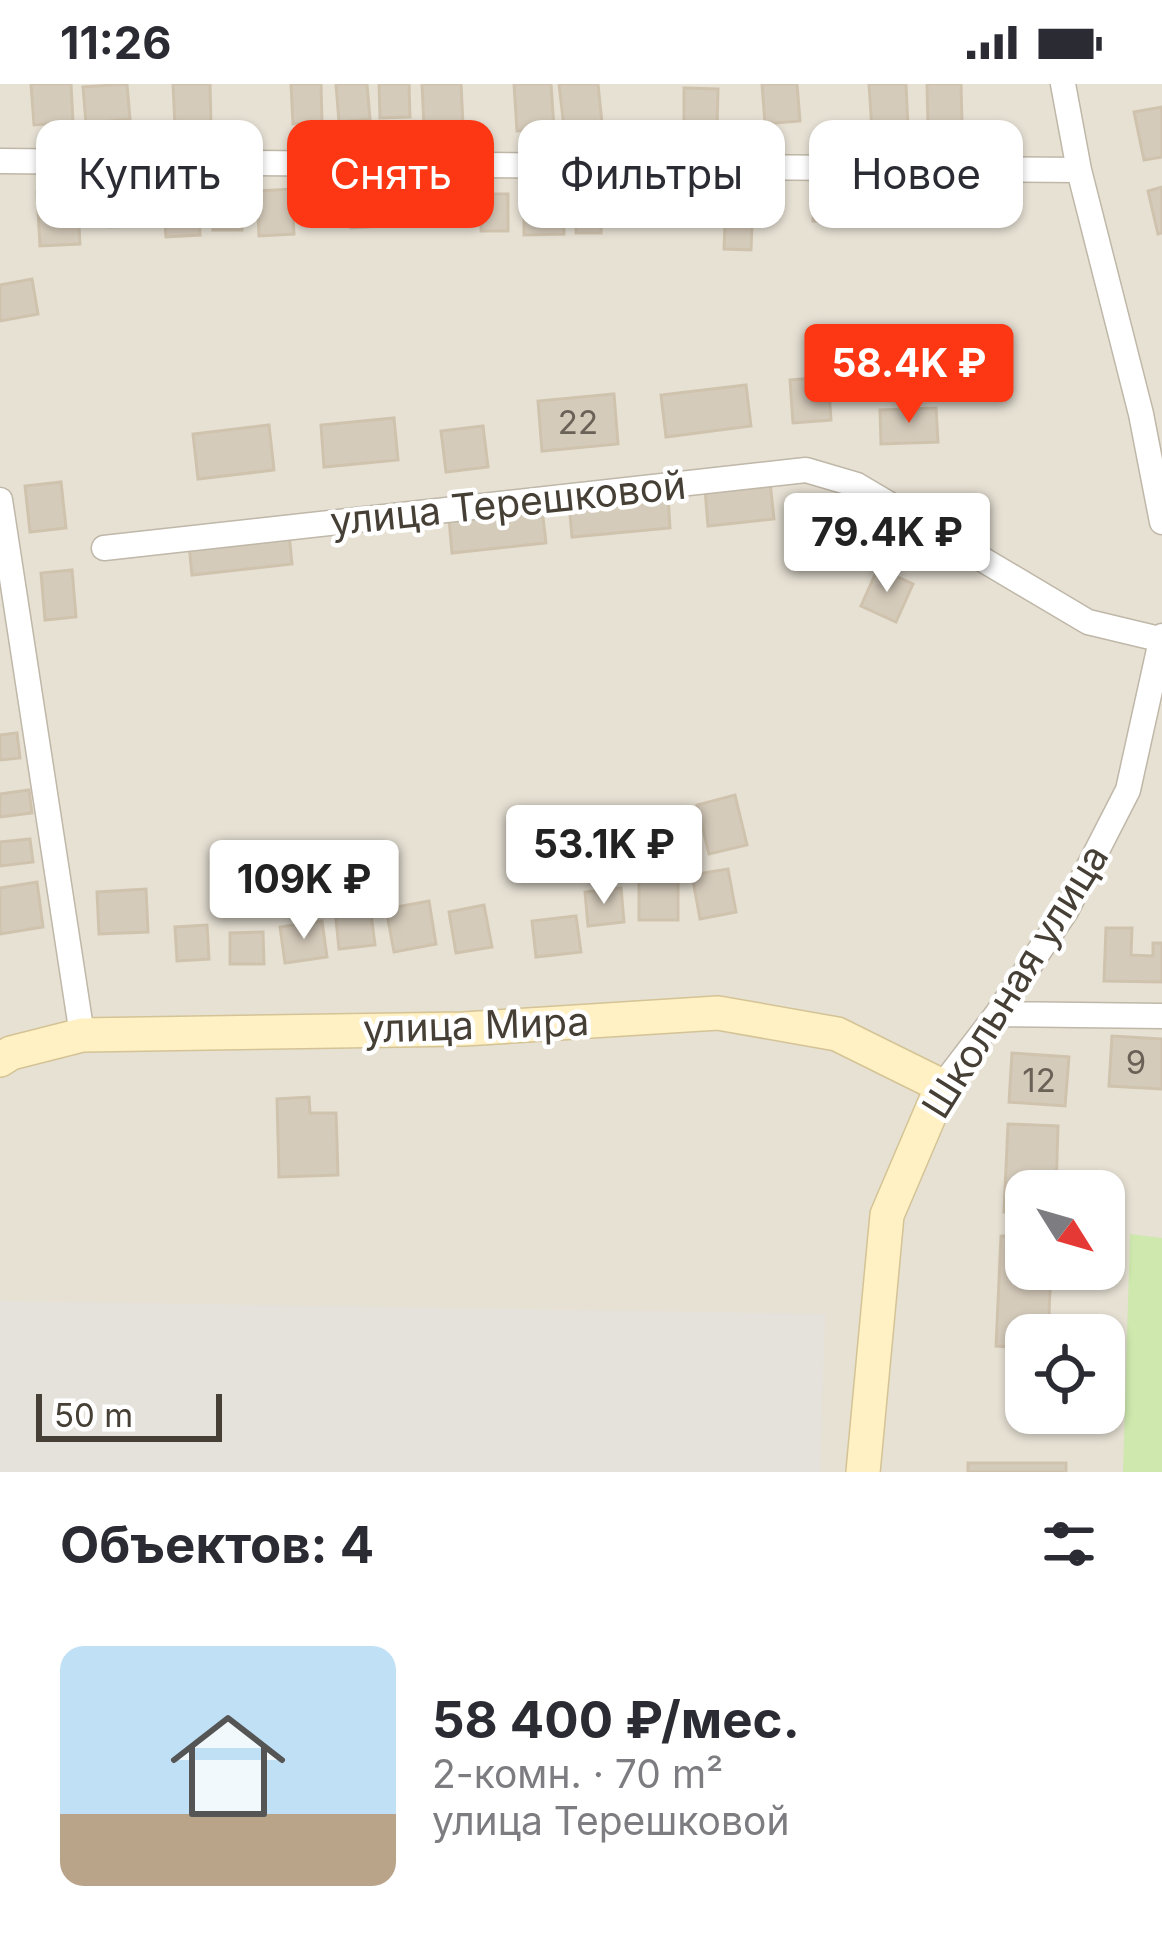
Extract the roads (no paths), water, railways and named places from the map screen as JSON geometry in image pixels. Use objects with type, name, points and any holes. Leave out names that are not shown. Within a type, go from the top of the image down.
[{"type":"street","points":[[1063,84],[1078,170],[1141,414],[1162,522]]},
{"type":"street","points":[[0,161],[1078,170]]},
{"type":"street","name":"улица Терешковой","points":[[104,548],[806,470],[856,485],[1088,622],[1161,637]]},
{"type":"street","points":[[0,500],[82,1035]]},
{"type":"street","name":"Школьная улица","points":[[863,1472],[887,1215],[942,1086],[998,1014],[1066,911],[1128,790],[1161,637]]},
{"type":"street","name":"улица Мира","points":[[0,1060],[11,1052],[82,1035],[464,1029],[718,1013],[837,1034],[942,1086]]},
{"type":"street","points":[[998,1014],[1162,1016]]}]
